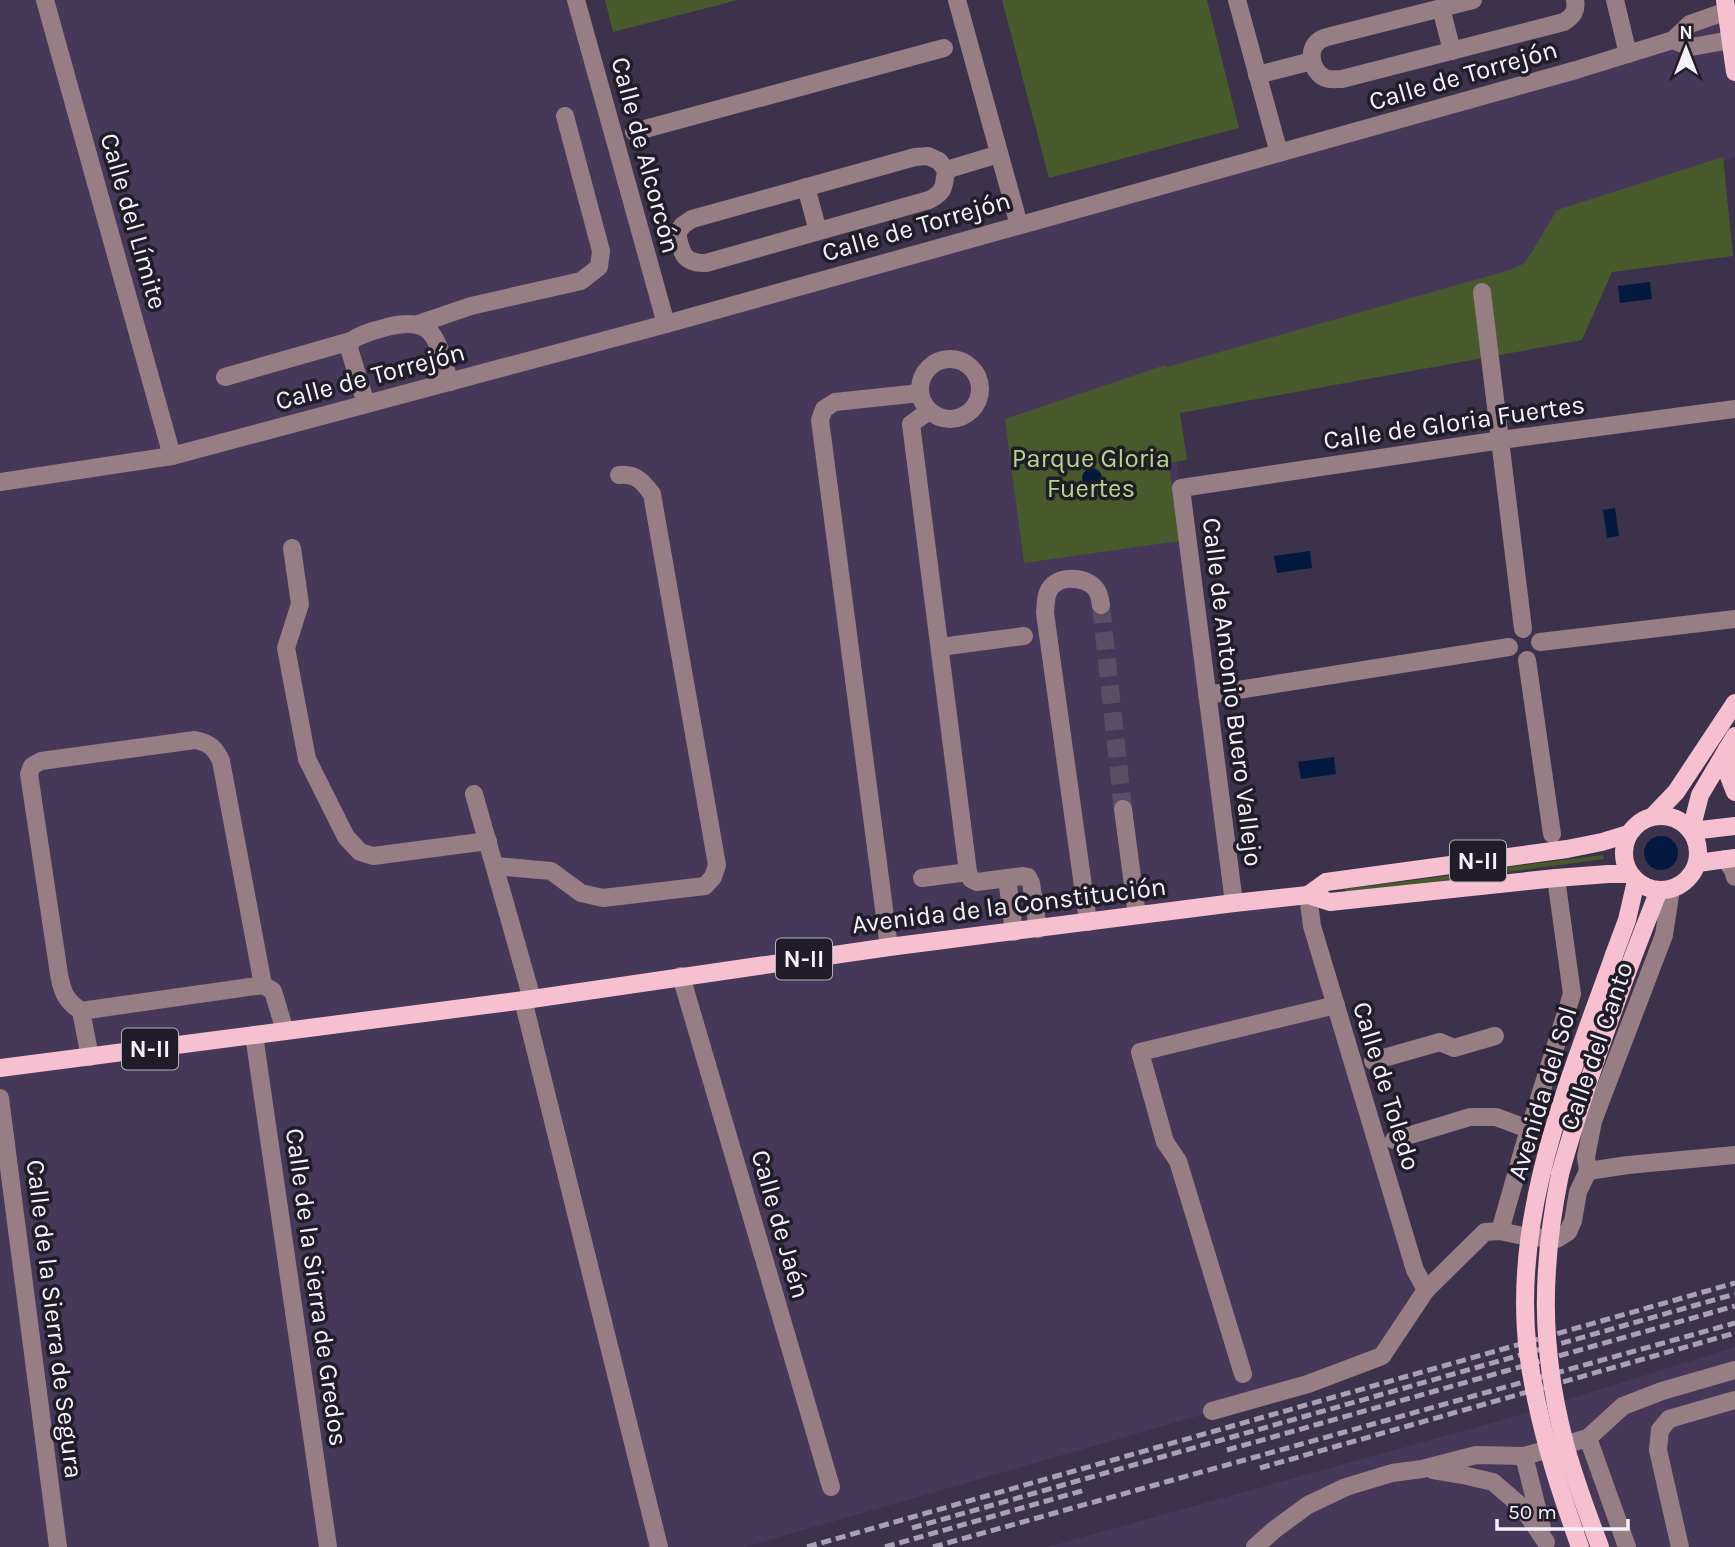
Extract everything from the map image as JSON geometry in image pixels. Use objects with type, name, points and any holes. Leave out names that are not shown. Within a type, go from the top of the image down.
[{"type":"main road","points":[[1729,10],[1735,72]]},
{"type":"main road","points":[[1653,816],[1676,792],[1735,703]]},
{"type":"main road","points":[[1692,831],[1700,795],[1731,742]]},
{"type":"main road","points":[[1731,742],[1728,774],[1735,792]]},
{"type":"main road","points":[[1653,816],[1674,817],[1685,823],[1692,831],[1699,851],[1698,863],[1693,873],[1684,882],[1665,889]]},
{"type":"main road","name":"N-II","points":[[1628,834],[1637,823],[1653,816]]},
{"type":"main road","points":[[1692,831],[1735,826]]},
{"type":"main road","points":[[1628,834],[1624,845],[1624,860],[1633,877]]},
{"type":"main road","name":"Avenida de la Constitución","points":[[1308,895],[1326,882],[1567,849],[1628,834]]},
{"type":"main road","points":[[1698,863],[1730,859]]},
{"type":"main road","name":"Avenida de la Constitución","points":[[293,1030],[889,947],[1234,903],[1308,895],[1330,902],[1556,878],[1608,874],[1633,877]]},
{"type":"main road","name":"N-II","points":[[1633,877],[1646,887],[1665,889]]},
{"type":"main road","name":"Avenida del Sol","points":[[1580,1547],[1556,1479],[1536,1400],[1525,1307],[1528,1256],[1533,1213],[1555,1122],[1627,920],[1633,877]]},
{"type":"main road","name":"Avenida del Sol","points":[[1600,1547],[1564,1442],[1553,1395],[1547,1347],[1545,1294],[1552,1215],[1574,1126],[1632,961],[1665,889]]},
{"type":"main road","name":"N-II","points":[[0,1068],[293,1030]]},
{"type":"street","name":"Calle del Límite","points":[[45,0],[172,456]]},
{"type":"street","name":"Calle de Alcorcón","points":[[576,0],[666,324]]},
{"type":"street","points":[[957,0],[1019,225]]},
{"type":"street","points":[[1237,0],[1279,153]]},
{"type":"street","points":[[1473,0],[1319,41],[1312,50],[1316,72],[1328,79],[1342,79],[1564,22],[1573,16],[1575,0]]},
{"type":"street","points":[[1615,0],[1628,54]]},
{"type":"street","points":[[1441,8],[1452,51]]},
{"type":"street","name":"Calle de Torrejón","points":[[0,482],[172,456],[666,324],[1628,54],[1673,40],[1690,24],[1729,10]]},
{"type":"street","name":"Calle de Torrejón","points":[[1673,40],[1691,47],[1733,36]]},
{"type":"street","points":[[634,132],[944,48]]},
{"type":"street","points":[[1257,75],[1312,61]]},
{"type":"street","points":[[225,377],[351,341],[360,334],[401,324],[418,324],[471,306],[581,281],[599,267],[601,251],[565,116]]},
{"type":"street","points":[[946,170],[999,154]]},
{"type":"street","points":[[928,156],[939,161],[946,170],[944,185],[939,195],[929,200],[706,263],[694,263],[685,257],[680,246],[677,233],[692,219],[915,157],[928,156]]},
{"type":"street","points":[[806,187],[818,231]]},
{"type":"street","points":[[1482,292],[1523,629]]},
{"type":"street","points":[[418,324],[426,327],[436,340],[450,382]]},
{"type":"street","points":[[351,341],[349,348],[366,404]]},
{"type":"street","points":[[959,359],[968,363],[975,371],[981,390],[974,408],[966,415],[947,419],[929,411],[919,393],[923,373],[939,360],[959,359]]},
{"type":"street","points":[[889,947],[820,420],[824,409],[835,402],[919,393]]},
{"type":"street","name":"Calle de Gloria Fuertes","points":[[1181,488],[1501,440],[1735,409]]},
{"type":"street","points":[[929,411],[911,424],[968,872],[971,879],[977,882],[1028,877],[1038,929]]},
{"type":"street","points":[[495,866],[551,871],[581,892],[603,898],[705,886],[713,877],[717,866],[652,494],[642,480],[626,474],[619,475]]},
{"type":"street","name":"Calle de Antonio Buero Vallejo","points":[[1181,488],[1234,903]]},
{"type":"street","points":[[292,548],[300,604],[286,648],[307,759],[345,837],[360,852],[373,856],[488,841]]},
{"type":"street","points":[[1088,922],[1045,613],[1046,596],[1053,584],[1065,579],[1079,579],[1090,583],[1098,592],[1101,605]]},
{"type":"street","points":[[1539,642],[1735,619]]},
{"type":"street","points":[[1523,629],[1536,634],[1539,642],[1535,655],[1527,660],[1514,656],[1509,647],[1514,633],[1523,629]]},
{"type":"street","points":[[1702,634],[1735,630]]},
{"type":"street","points":[[940,647],[1024,636]]},
{"type":"street","points":[[1207,695],[1509,647]]},
{"type":"street","points":[[1527,660],[1552,834]]},
{"type":"street","points":[[263,985],[221,761],[215,749],[195,740],[41,761],[32,766],[29,774],[58,974],[62,989],[71,1004],[81,1011],[263,985],[273,991],[293,1030]]},
{"type":"street","points":[[474,794],[528,999],[659,1547]]},
{"type":"street","points":[[1123,809],[1137,915]]},
{"type":"street","points":[[1730,859],[1735,877]]},
{"type":"street","points":[[922,878],[968,872]]},
{"type":"street","points":[[1007,878],[1014,932]]},
{"type":"street","name":"Calle del Canto","points":[[1556,878],[1572,994],[1500,1231],[1523,1236],[1557,1239],[1568,1233],[1573,1221],[1578,1192],[1588,1171],[1586,1157],[1593,1121],[1664,935],[1665,889]]},
{"type":"street","name":"Calle de Toledo","points":[[1308,895],[1312,926],[1416,1270],[1426,1290]]},
{"type":"street","name":"Calle de Jaén","points":[[681,976],[831,1487]]},
{"type":"street","points":[[1243,1374],[1178,1161],[1165,1142],[1140,1052],[1336,1006]]},
{"type":"street","points":[[81,1011],[90,1057]]},
{"type":"street","name":"Calle de la Sierra de Gredos","points":[[254,1035],[328,1547]]},
{"type":"street","points":[[1373,1061],[1440,1042],[1454,1048],[1495,1036]]},
{"type":"street","name":"Calle de la Sierra de Segura","points":[[0,1098],[58,1547]]},
{"type":"street","points":[[1394,1140],[1469,1117],[1496,1117],[1523,1126]]},
{"type":"street","points":[[1588,1171],[1735,1156]]},
{"type":"street","points":[[1212,1411],[1308,1384],[1382,1356],[1426,1290],[1485,1232],[1500,1231]]},
{"type":"street","points":[[1255,1547],[1308,1506],[1346,1487],[1476,1455],[1524,1456],[1588,1438],[1623,1406],[1662,1391],[1735,1370]]},
{"type":"street","points":[[1680,1547],[1658,1450],[1660,1430],[1669,1419],[1735,1400]]},
{"type":"street","points":[[1588,1438],[1627,1547]]},
{"type":"street","points":[[1524,1456],[1546,1545]]},
{"type":"street","points":[[1422,1468],[1493,1482],[1522,1507],[1546,1545]]},
{"type":"shaded area","points":[[0,0],[576,0],[665,324],[1576,70],[1727,11],[1735,73],[1735,157],[1565,217],[1538,274],[1166,376],[1234,902],[1308,895],[1426,1290],[1382,1356],[1308,1384],[745,1547],[0,1547]]},
{"type":"shaded area","points":[[1735,1347],[1735,1547],[1047,1547],[1509,1418]]},
{"type":"green space","points":[[605,0],[738,0],[613,32]]},
{"type":"green space","points":[[1002,0],[1207,0],[1239,128],[1049,178]]},
{"type":"green space","name":"Parque Gloria Fuertes","points":[[1723,157],[1733,256],[1612,272],[1582,340],[1180,413],[1187,460],[1169,463],[1179,541],[1024,563],[1005,419],[1165,365],[1167,367],[1510,270],[1525,263],[1557,210]]},
{"type":"green space","points":[[1603,855],[1604,859],[1492,874],[1491,869]]},
{"type":"green space","points":[[1477,872],[1478,876],[1346,893],[1345,889]]},
{"type":"water","points":[[1650,282],[1652,299],[1620,303],[1618,286]]},
{"type":"water","points":[[1092,468],[1099,471],[1102,478],[1099,485],[1092,488],[1085,485],[1082,478],[1085,471]]},
{"type":"water","points":[[1615,508],[1619,536],[1607,538],[1603,510]]},
{"type":"water","points":[[1310,551],[1312,568],[1277,573],[1274,556]]},
{"type":"water","points":[[1334,757],[1336,774],[1301,779],[1298,762]]},
{"type":"water","points":[[1661,836],[1673,841],[1678,853],[1673,865],[1661,870],[1649,865],[1644,853],[1649,841]]},
{"type":"tunnel","points":[[1101,605],[1123,809]]},
{"type":"railway","points":[[807,1547],[1735,1283]]},
{"type":"railway","points":[[912,1528],[1735,1294]]},
{"type":"railway","points":[[1227,1450],[1735,1306]]},
{"type":"railway","points":[[933,1547],[1735,1323]]},
{"type":"railway","points":[[1260,1468],[1735,1333]]},
{"type":"railway","points":[[885,1547],[1085,1490]]}]
